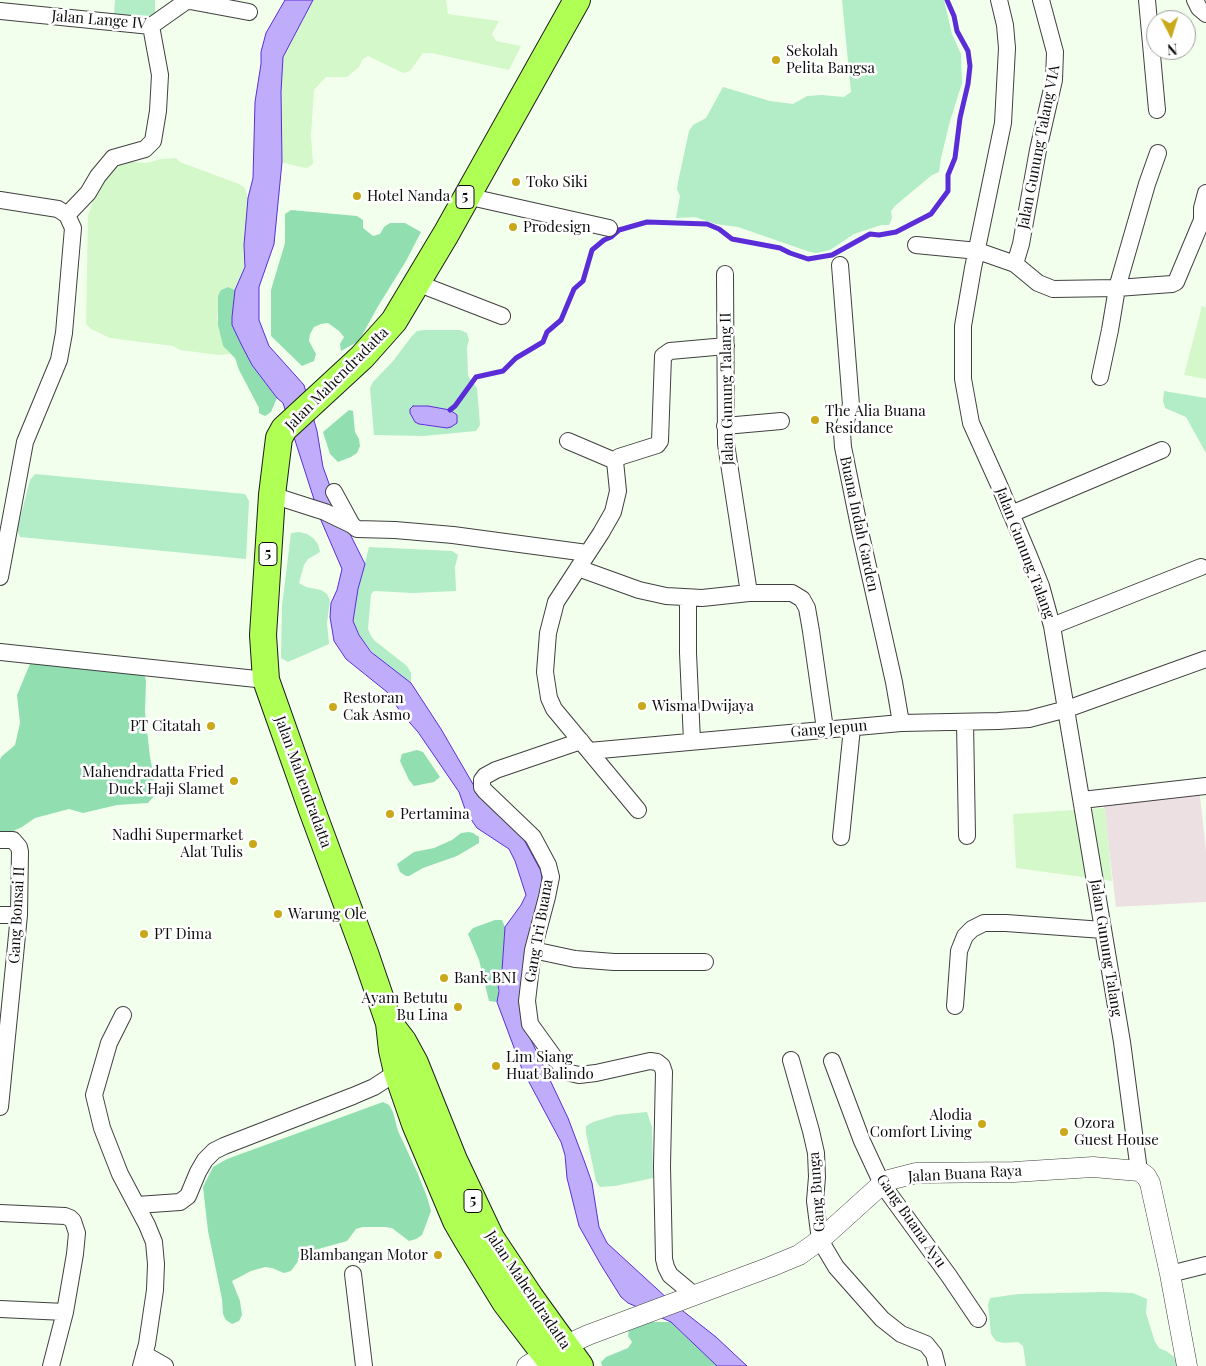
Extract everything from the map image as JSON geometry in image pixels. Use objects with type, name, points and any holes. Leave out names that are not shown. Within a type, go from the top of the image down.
[{"type":"highway","name":"Jalan Mahendradatta","points":[[577,0],[394,321],[372,348],[284,429],[279,438],[283,498],[262,635],[266,680],[389,1024],[397,1072],[415,1124],[456,1221],[505,1302],[547,1358],[580,1366]]},
{"type":"highway","name":"Jalan Mahendradatta","points":[[389,1024],[403,1041],[415,1063],[454,1160],[491,1238],[530,1298],[547,1358]]},
{"type":"street","name":"Jalan Gunung Talang","points":[[999,0],[1005,25],[1007,48],[1003,123],[963,326],[962,379],[971,423],[1040,586],[1052,626],[1068,709],[1074,759],[1122,1042],[1139,1171]]},
{"type":"street","name":"Jalan Gunung Talang VIA","points":[[1015,264],[1021,244],[1038,150],[1054,80],[1055,52],[1041,0]]},
{"type":"street","points":[[1147,0],[1157,110]]},
{"type":"street","points":[[1195,0],[1199,8],[1206,14]]},
{"type":"street","name":"Jalan Lange IV","points":[[0,11],[151,26],[185,2],[190,1],[250,12]]},
{"type":"street","points":[[67,215],[88,193],[98,176],[114,158],[144,150],[153,141],[158,111],[160,75],[151,26]]},
{"type":"street","points":[[1100,377],[1110,330],[1116,288],[1158,153]]},
{"type":"street","points":[[916,245],[978,251],[1015,264],[1038,283],[1053,289],[1116,288],[1172,284],[1176,282],[1204,218],[1202,208],[1206,193]]},
{"type":"street","points":[[466,196],[609,228]]},
{"type":"street","points":[[0,200],[58,209],[67,215],[73,228],[64,333],[58,360],[25,442],[0,577]]},
{"type":"street","name":"Buana Indah Garden","points":[[840,265],[851,405],[842,433],[843,447],[894,682],[901,723]]},
{"type":"street","name":"Jalan Gunung Talang II","points":[[725,274],[725,426],[728,463],[749,593]]},
{"type":"street","points":[[417,283],[502,316]]},
{"type":"street","points":[[615,460],[657,445],[660,441],[662,356],[670,351],[726,346]]},
{"type":"street","points":[[725,426],[782,422]]},
{"type":"street","points":[[568,441],[615,460]]},
{"type":"street","points":[[1011,514],[1162,450]]},
{"type":"street","points":[[615,460],[617,500],[602,533],[587,553],[554,608],[546,647],[545,672],[549,698],[554,709],[638,810]]},
{"type":"street","points":[[334,492],[348,523]]},
{"type":"street","points":[[283,498],[348,523],[357,529],[453,535],[587,553]]},
{"type":"street","points":[[1052,626],[1201,567]]},
{"type":"street","points":[[578,568],[639,590],[666,596],[702,598],[749,593],[792,593],[802,599],[807,608],[825,729]]},
{"type":"street","points":[[688,598],[688,653],[692,741]]},
{"type":"street","points":[[0,652],[266,680]]},
{"type":"street","name":"Gang Jepun","points":[[585,746],[692,741],[901,723],[1029,719],[1068,709],[1206,659]]},
{"type":"street","points":[[965,722],[967,836]]},
{"type":"street","points":[[841,837],[852,728]]},
{"type":"street","name":"Gang Tri Buana","points":[[585,746],[496,770],[485,776],[482,780],[482,787],[533,837],[548,865],[551,877],[534,950],[527,1001],[530,1024],[556,1060],[570,1073],[579,1075],[596,1073],[650,1061],[658,1062],[662,1066],[664,1072],[662,1166],[664,1259],[670,1275],[690,1296]]},
{"type":"street","points":[[1082,800],[1206,786]]},
{"type":"street","name":"Gang Bonsai II","points":[[0,840],[13,840],[17,842],[20,852],[18,915],[5,1004],[0,1107]]},
{"type":"street","points":[[0,915],[18,915]]},
{"type":"street","points":[[954,1006],[959,951],[965,936],[972,929],[984,923],[1006,923],[1103,930]]},
{"type":"street","points":[[534,950],[575,959],[614,962],[705,962]]},
{"type":"street","points":[[123,1014],[109,1043],[94,1095],[102,1128],[120,1174],[154,1242],[156,1264],[155,1290],[143,1360],[164,1366]]},
{"type":"street","name":"Gang Bunga","points":[[791,1060],[816,1153],[815,1201],[820,1240],[836,1266],[882,1320],[901,1334],[926,1344],[934,1354],[937,1366]]},
{"type":"street","name":"Gang Buana Ayu","points":[[832,1061],[862,1141],[882,1184],[978,1319]]},
{"type":"street","points":[[137,1205],[180,1202],[188,1196],[202,1166],[214,1152],[224,1146],[353,1096],[374,1087],[397,1072]]},
{"type":"street","name":"Jalan Buana Raya","points":[[547,1358],[643,1313],[770,1268],[799,1254],[820,1240],[882,1184],[900,1177],[925,1173],[1014,1172],[1094,1167],[1139,1171]]},
{"type":"street","points":[[1139,1171],[1146,1176],[1150,1183],[1170,1274],[1187,1366]]},
{"type":"street","points":[[0,1213],[65,1216],[73,1221],[76,1233],[75,1254],[65,1312],[51,1366]]},
{"type":"street","points":[[1170,1274],[1206,1265]]},
{"type":"street","points":[[353,1274],[364,1366]]},
{"type":"street","points":[[0,1309],[65,1312]]},
{"type":"shaded area","points":[[285,0],[313,0],[283,57],[281,92],[282,162],[274,244],[259,287],[259,320],[269,346],[304,385],[317,431],[323,467],[340,514],[365,564],[358,589],[353,621],[359,635],[371,652],[411,683],[441,729],[477,791],[523,838],[541,871],[542,879],[523,1023],[568,1118],[592,1183],[599,1227],[607,1243],[669,1300],[716,1337],[747,1366],[717,1366],[671,1322],[628,1303],[621,1297],[601,1265],[579,1226],[567,1178],[565,1155],[561,1142],[522,1069],[497,1002],[498,985],[502,970],[505,927],[526,895],[515,861],[509,849],[477,828],[466,812],[459,792],[418,732],[402,714],[387,692],[346,659],[334,641],[330,617],[331,603],[337,590],[342,569],[320,518],[283,403],[252,365],[232,325],[235,290],[245,267],[244,245],[248,198],[253,178],[255,102],[261,52],[266,33]]},
{"type":"shaded area","points":[[413,406],[428,406],[450,410],[457,415],[457,423],[447,428],[419,424],[415,422],[410,413],[410,409]]},
{"type":"shaded area","points":[[1199,787],[1206,851],[1206,902],[1116,907],[1103,798]]},
{"type":"green space","points":[[115,0],[155,0],[155,14],[142,18],[114,15]]},
{"type":"green space","points":[[313,0],[446,0],[448,14],[499,21],[492,34],[496,41],[521,46],[509,70],[431,53],[423,53],[410,71],[403,73],[368,56],[347,77],[326,77],[314,90],[311,135],[313,164],[307,168],[300,167],[282,162],[281,92],[283,57]]},
{"type":"green space","points":[[842,0],[944,0],[952,34],[961,54],[962,83],[950,121],[939,172],[932,175],[896,205],[891,211],[892,218],[889,225],[881,225],[854,234],[830,250],[816,253],[738,227],[716,224],[695,217],[676,218],[680,196],[677,189],[678,182],[689,131],[693,125],[706,118],[723,87],[770,101],[793,104],[807,96],[844,97],[851,92]]},
{"type":"green space","points":[[176,158],[180,162],[239,184],[245,188],[248,198],[244,245],[245,267],[235,290],[228,287],[221,290],[217,318],[223,346],[230,354],[219,355],[180,350],[173,346],[110,338],[91,329],[86,324],[88,216],[97,189],[111,166],[124,161],[146,163]]},
{"type":"green space","points":[[291,210],[357,216],[363,220],[363,228],[373,236],[380,234],[384,227],[390,223],[405,223],[421,232],[359,341],[341,351],[340,344],[344,337],[339,331],[328,323],[314,327],[309,341],[316,354],[314,361],[302,366],[271,336],[271,290],[285,243],[285,214]]},
{"type":"green space","points":[[228,287],[235,290],[232,325],[261,377],[277,398],[271,412],[265,416],[259,413],[259,408],[239,370],[235,358],[223,346],[218,325],[218,296],[221,290]]},
{"type":"green space","points":[[1202,306],[1206,307],[1206,379],[1184,375]]},
{"type":"green space","points":[[460,330],[467,333],[469,340],[467,347],[468,376],[477,388],[480,425],[476,431],[424,436],[374,435],[370,388],[373,382],[417,331]],"holes":[[[410,409],[447,428],[422,425],[415,422]]]},
{"type":"green space","points":[[1164,391],[1206,398],[1206,453],[1186,417],[1165,408],[1163,401]]},
{"type":"green space","points":[[349,410],[353,411],[355,432],[360,446],[357,453],[338,462],[330,454],[323,432]]},
{"type":"green space","points":[[35,474],[245,494],[249,501],[246,559],[20,537],[17,530],[30,480]]},
{"type":"green space","points":[[291,533],[307,534],[318,544],[320,552],[308,559],[304,565],[299,583],[306,587],[321,590],[327,594],[330,601],[327,623],[329,644],[288,662],[281,658],[282,606]]},
{"type":"green space","points":[[369,547],[452,551],[458,555],[455,567],[456,591],[413,593],[374,591],[371,594],[368,629],[371,636],[407,666],[411,673],[411,683],[376,657],[359,635],[353,621],[358,589]]},
{"type":"green space","points":[[32,659],[144,673],[146,681],[145,712],[150,757],[157,793],[148,803],[117,805],[83,813],[69,809],[35,818],[9,833],[0,833],[0,760],[15,745],[20,723],[17,695]]},
{"type":"green space","points":[[417,750],[423,752],[440,777],[434,782],[414,786],[409,780],[400,761],[402,754]]},
{"type":"green space","points":[[1105,808],[1112,881],[1016,868],[1013,814]]},
{"type":"green space","points":[[469,832],[479,837],[479,843],[457,856],[423,868],[409,876],[400,872],[397,864],[414,852],[434,848],[452,840],[461,833]]},
{"type":"green space","points":[[495,920],[502,920],[505,927],[502,970],[498,985],[497,1002],[489,1001],[479,960],[468,934],[473,928]]},
{"type":"green space","points":[[383,1102],[389,1105],[393,1112],[398,1131],[427,1197],[431,1211],[422,1235],[409,1241],[392,1228],[363,1227],[356,1229],[347,1241],[304,1253],[291,1271],[284,1273],[265,1267],[251,1271],[232,1281],[240,1301],[242,1315],[239,1321],[232,1324],[226,1320],[223,1314],[222,1299],[208,1231],[203,1187],[213,1167],[227,1159]]},
{"type":"green space","points":[[647,1112],[652,1127],[653,1178],[615,1186],[600,1187],[596,1181],[586,1126],[616,1115]]},
{"type":"green space","points":[[1133,1293],[1147,1299],[1146,1313],[1155,1342],[1159,1348],[1177,1359],[1178,1366],[1026,1366],[1023,1346],[1018,1342],[1003,1343],[996,1341],[991,1334],[988,1305],[990,1298],[1018,1294]]},
{"type":"green space","points":[[643,1322],[671,1322],[717,1366],[602,1366],[601,1362],[606,1357],[628,1348],[632,1342],[628,1336],[629,1329]]},
{"type":"waterway","points":[[450,410],[476,377],[503,371],[516,358],[543,342],[547,332],[561,320],[574,289],[583,281],[592,250],[619,230],[647,222],[707,224],[719,229],[732,239],[780,248],[808,259],[832,255],[870,234],[879,235],[896,232],[931,214],[948,191],[948,175],[955,158],[960,118],[970,66],[968,51],[957,31],[954,16],[947,0]]},
{"type":"place","name":"Sekolah Pelita Bangsa","points":[[776,60]]},
{"type":"place","name":"Toko Siki","points":[[516,182]]},
{"type":"place","name":"Hotel Nanda","points":[[357,196]]},
{"type":"place","name":"Prodesign","points":[[513,227]]},
{"type":"place","name":"The Alia Buana Residance","points":[[815,420]]},
{"type":"place","name":"Wisma Dwijaya","points":[[642,706]]},
{"type":"place","name":"Restoran Cak Asmo","points":[[333,707]]},
{"type":"place","name":"PT Citatah","points":[[211,726]]},
{"type":"place","name":"Mahendradatta Fried Duck Haji Slamet","points":[[234,781]]},
{"type":"place","name":"Pertamina","points":[[390,814]]},
{"type":"place","name":"Nadhi Supermarket Alat Tulis","points":[[253,844]]},
{"type":"place","name":"Warung Ole","points":[[278,914]]},
{"type":"place","name":"PT Dima","points":[[144,934]]},
{"type":"place","name":"Bank BNI","points":[[444,978]]},
{"type":"place","name":"Ayam Betutu Bu Lina","points":[[458,1007]]},
{"type":"place","name":"Lim Siang Huat Balindo","points":[[496,1066]]},
{"type":"place","name":"Alodia Comfort Living","points":[[982,1124]]},
{"type":"place","name":"Ozora Guest House","points":[[1064,1132]]},
{"type":"place","name":"Blambangan Motor","points":[[438,1255]]}]
